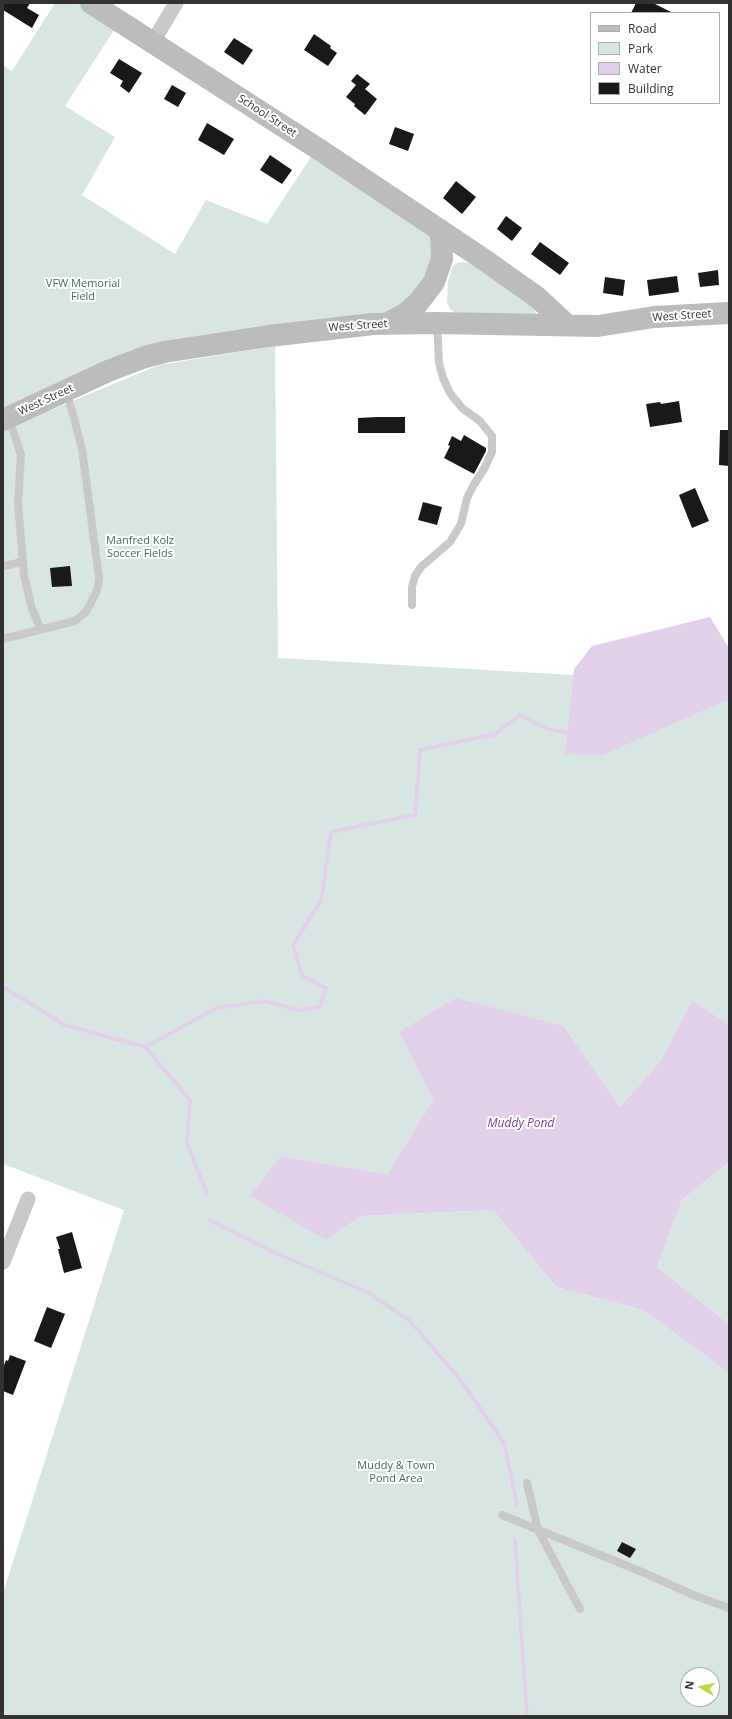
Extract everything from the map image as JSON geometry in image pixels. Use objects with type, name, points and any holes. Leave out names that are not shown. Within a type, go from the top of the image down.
[{"type":"street","name":"School Street","points":[[91,3],[320,150],[486,261],[538,298],[566,325]]},
{"type":"street","points":[[152,42],[176,3]]},
{"type":"street","points":[[388,323],[405,314],[418,303],[434,282],[442,259],[443,243],[441,232]]},
{"type":"street","name":"West Street","points":[[6,419],[128,363],[164,352],[269,336],[343,326],[388,323],[598,326],[654,317],[729,313]]},
{"type":"street","points":[[3,1262],[28,1199]]},
{"type":"lane","points":[[412,605],[412,587],[416,576],[421,567],[450,542],[462,524],[467,498],[492,452],[492,436],[480,421],[462,408],[450,393],[443,378],[439,363],[437,323]]},
{"type":"lane","points":[[3,639],[72,622],[84,615],[96,596],[99,581],[82,449],[67,391]]},
{"type":"lane","points":[[6,419],[22,455],[18,503],[23,562],[27,592],[33,614],[41,629]]},
{"type":"lane","points":[[3,566],[23,562]]},
{"type":"lane","points":[[527,1483],[538,1530],[580,1609]]},
{"type":"lane","points":[[502,1515],[729,1608]]},
{"type":"green space","name":"VFW Memorial Field","points":[[55,3],[77,3],[116,27],[65,106],[115,137],[82,195],[175,254],[206,200],[267,224],[313,154],[427,227],[435,249],[429,280],[391,315],[234,334],[3,412],[3,65],[12,71]]},
{"type":"green space","points":[[465,262],[474,265],[533,307],[536,314],[457,314],[450,309],[447,302],[448,282],[452,267],[457,263]]},
{"type":"green space","name":"Muddy & Town Pond Area","points":[[275,346],[278,658],[729,684],[729,1024],[692,1000],[661,1060],[620,1107],[564,1026],[399,1032],[433,1100],[387,1174],[281,1156],[326,1240],[361,1216],[493,1210],[556,1287],[643,1310],[729,1373],[729,1716],[3,1716],[3,1593],[124,1210],[3,1164],[3,430],[159,365]]},
{"type":"green space","points":[[729,1162],[729,1324],[657,1267],[682,1200]]},
{"type":"water","points":[[710,617],[729,648],[729,699],[603,755],[565,754],[574,669],[592,646]]},
{"type":"water","name":"Muddy Pond","points":[[456,998],[564,1026],[620,1107],[661,1060],[692,1000],[729,1024],[729,1162],[682,1200],[657,1267],[729,1324],[729,1373],[643,1310],[556,1287],[493,1210],[361,1216],[326,1240],[250,1196],[281,1156],[387,1174],[433,1100],[399,1032]]},
{"type":"building","points":[[3,3],[30,3],[27,8],[39,15],[32,28],[3,10]]},
{"type":"building","points":[[636,3],[653,3],[671,12],[632,12]]},
{"type":"building","points":[[314,34],[331,46],[330,48],[337,53],[328,66],[304,50]]},
{"type":"building","points":[[234,38],[253,50],[243,65],[224,52]]},
{"type":"building","points":[[119,59],[142,73],[129,93],[120,86],[123,81],[110,73]]},
{"type":"building","points":[[357,74],[370,84],[365,89],[377,99],[365,115],[346,97],[356,85],[351,81]]},
{"type":"building","points":[[172,85],[186,93],[178,107],[164,99]]},
{"type":"building","points":[[207,123],[234,139],[224,155],[198,140]]},
{"type":"building","points":[[395,127],[414,134],[408,151],[389,144]]},
{"type":"building","points":[[270,155],[292,170],[282,184],[260,170]]},
{"type":"building","points":[[456,181],[476,197],[462,214],[443,198]]},
{"type":"building","points":[[506,216],[522,228],[512,241],[497,229]]},
{"type":"building","points":[[540,242],[569,263],[560,275],[531,254]]},
{"type":"building","points":[[718,270],[719,285],[700,287],[698,273]]},
{"type":"building","points":[[677,276],[679,292],[649,296],[647,280]]},
{"type":"building","points":[[605,277],[625,280],[623,296],[603,293]]},
{"type":"building","points":[[679,401],[682,422],[650,427],[646,404],[660,402],[661,404]]},
{"type":"building","points":[[405,417],[405,433],[358,433],[358,418]]},
{"type":"building","points":[[720,430],[729,430],[729,466],[719,465]]},
{"type":"building","points":[[464,435],[486,448],[486,451],[474,474],[444,458],[450,446],[448,445],[452,436],[461,441]]},
{"type":"building","points":[[695,488],[709,521],[692,528],[679,495]]},
{"type":"building","points":[[423,502],[442,507],[437,525],[418,520]]},
{"type":"building","points":[[70,566],[72,586],[52,587],[50,568]]},
{"type":"building","points":[[72,1232],[82,1268],[64,1273],[58,1249],[60,1249],[56,1237]]},
{"type":"building","points":[[47,1307],[65,1314],[51,1348],[34,1341]]},
{"type":"building","points":[[10,1355],[26,1361],[13,1395],[3,1391],[3,1368]]},
{"type":"building","points":[[622,1542],[636,1549],[630,1558],[617,1551]]},
{"type":"waterway","points":[[145,1047],[217,1008],[264,1001],[299,1010],[320,1007],[326,988],[302,976],[293,945],[321,901],[331,832],[415,815],[420,750],[495,734],[520,715],[548,729],[572,733]]},
{"type":"waterway","points":[[3,987],[65,1025],[145,1047],[190,1100],[187,1143],[207,1194]]},
{"type":"waterway","points":[[209,1220],[280,1255],[367,1292],[410,1321],[462,1382],[504,1443],[517,1505]]},
{"type":"waterway","points":[[515,1540],[527,1716]]},
{"type":"park label","name":"Manfred Kolz Soccer Fields","points":[[140,547]]}]
